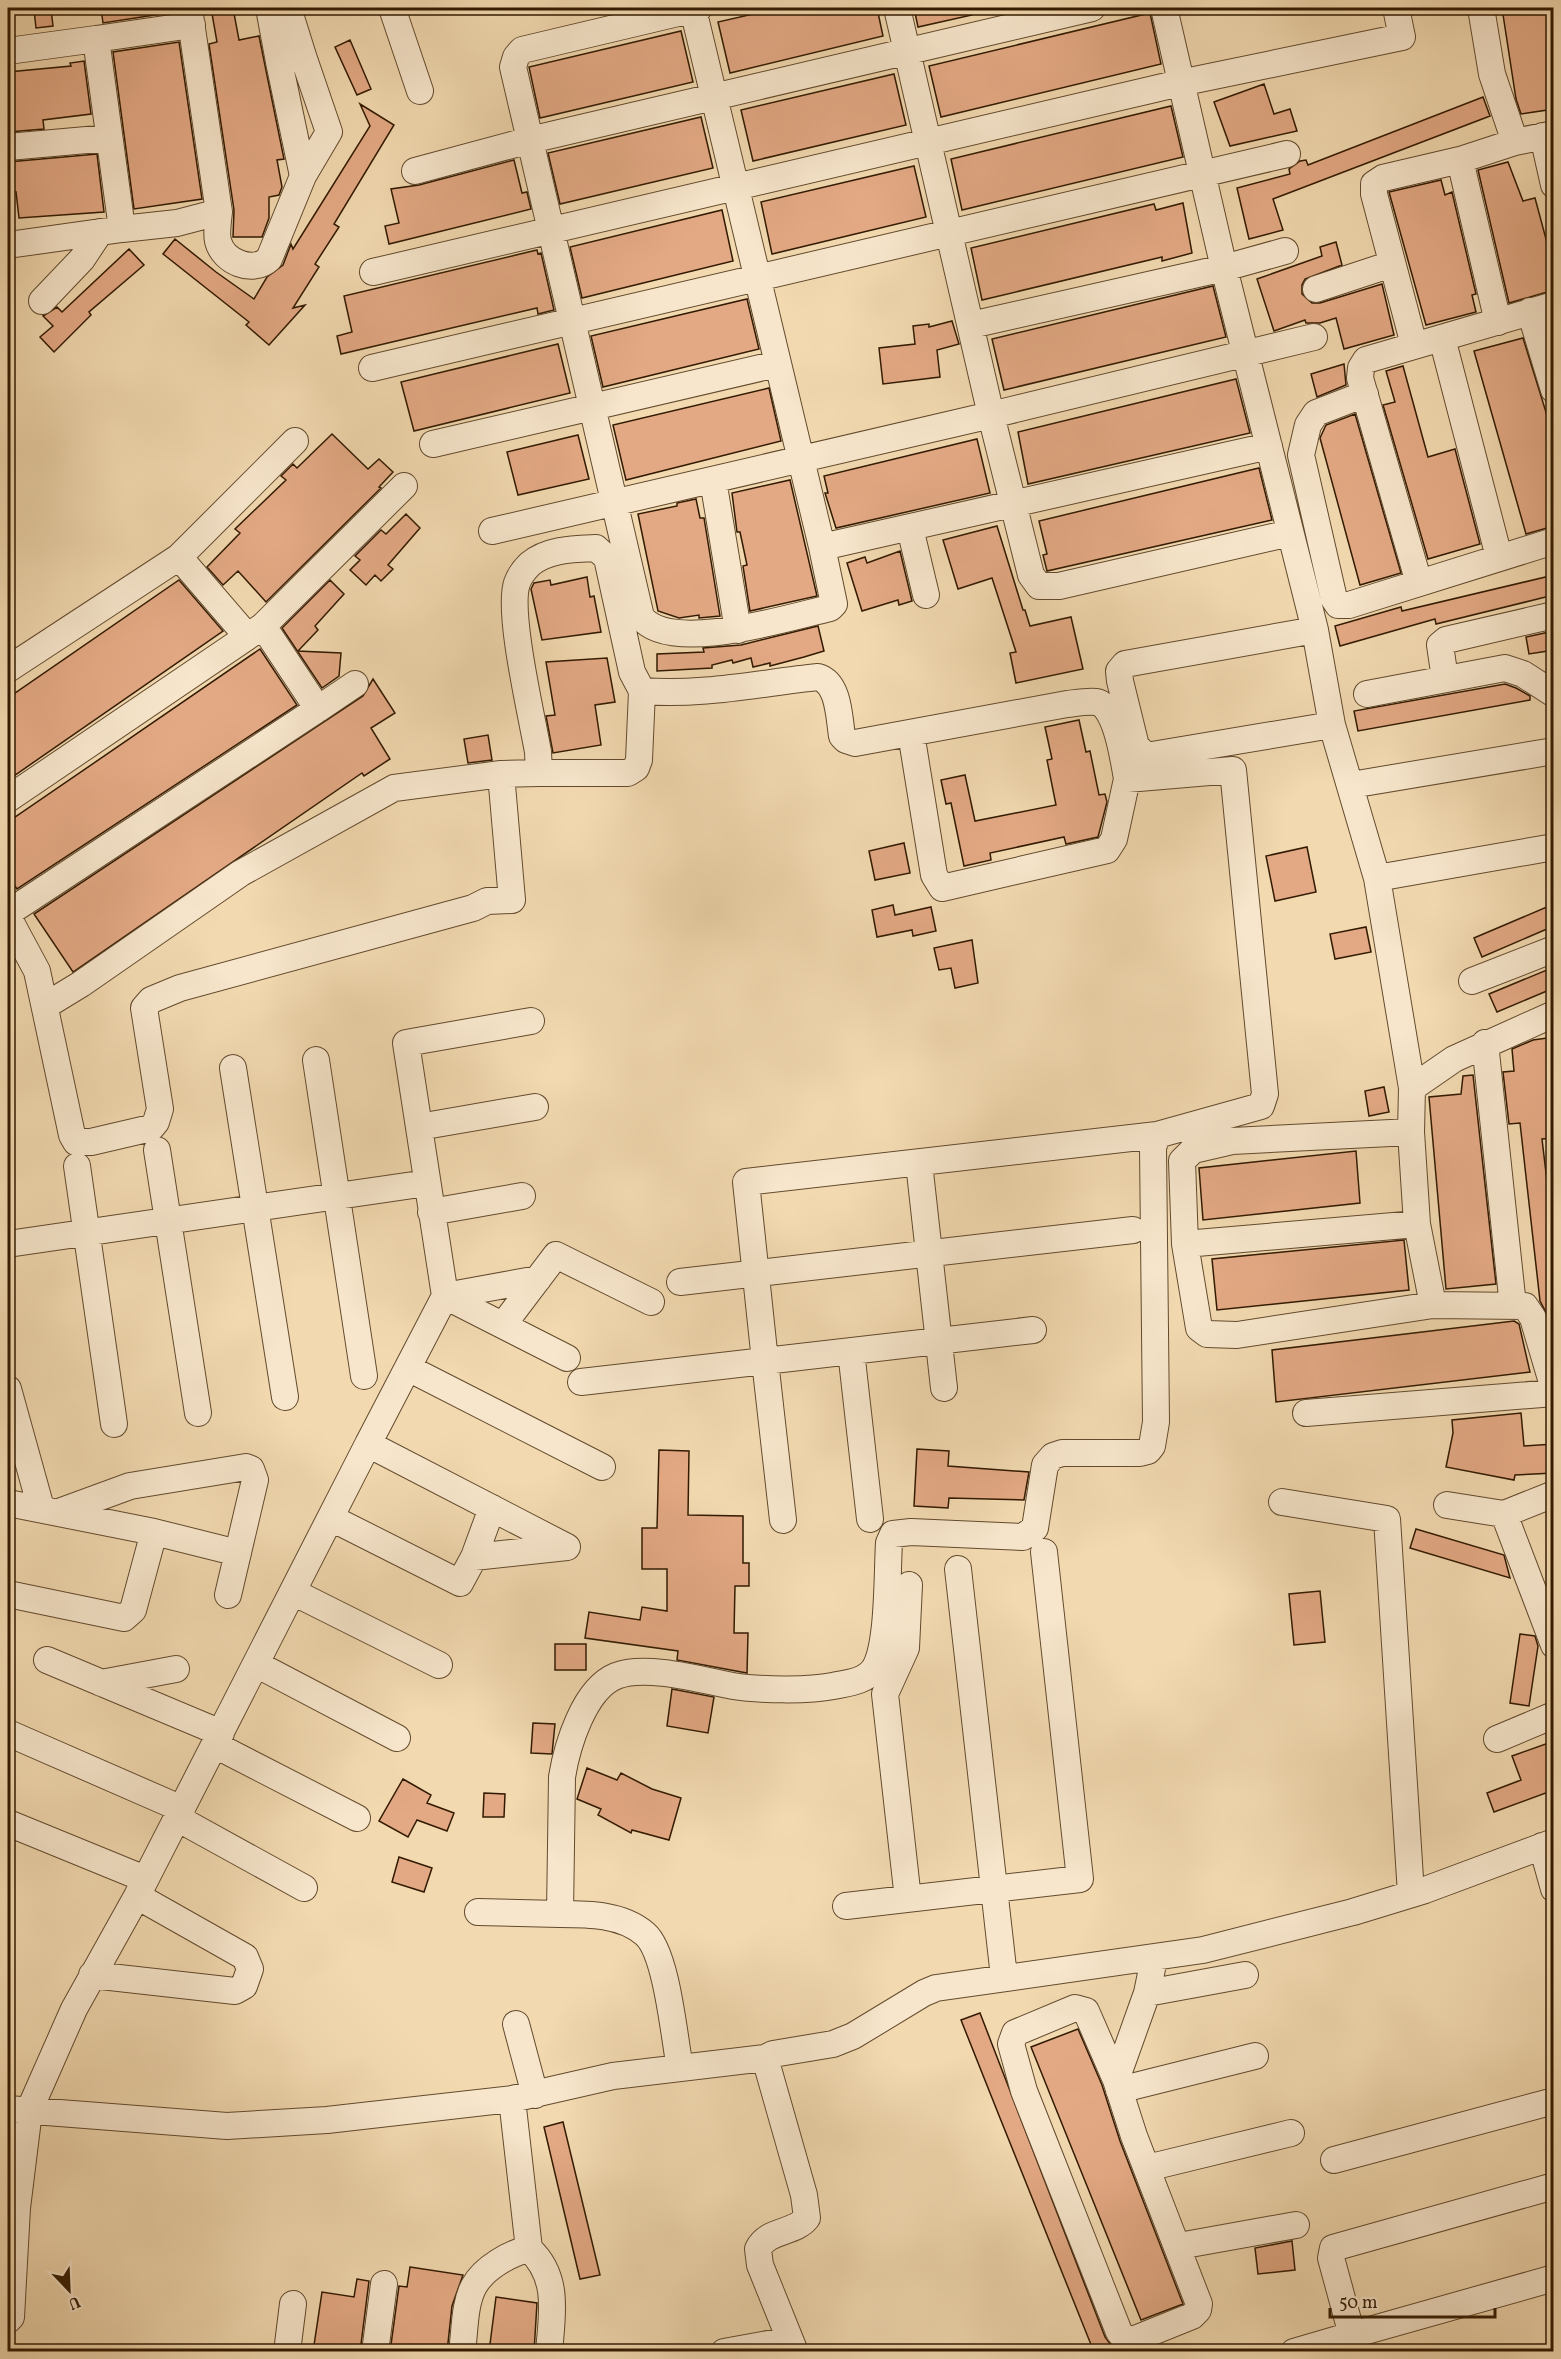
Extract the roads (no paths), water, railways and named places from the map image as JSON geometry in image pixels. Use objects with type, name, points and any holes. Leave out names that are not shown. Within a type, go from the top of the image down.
[{"type":"street","points":[[8,51],[96,39],[190,16],[219,212],[218,240],[224,252],[239,263],[258,266],[268,259],[303,176],[329,132],[291,59],[269,8]]},
{"type":"street","points":[[288,8],[303,176]]},
{"type":"street","points":[[392,8],[420,91]]},
{"type":"street","points":[[696,8],[714,97],[759,279],[834,604],[830,608],[738,630],[693,634],[647,624],[641,617],[513,67],[516,57],[522,50],[696,8]]},
{"type":"street","points":[[897,8],[1012,505],[1031,575],[1036,585],[1046,588],[1290,533]]},
{"type":"street","points":[[415,171],[530,140],[1092,8]]},
{"type":"street","points":[[1164,8],[1224,268],[1315,630],[1332,724],[1377,878],[1412,1088],[1411,1132],[1418,1224],[1433,1305]]},
{"type":"street","points":[[373,272],[1180,83],[1402,38],[1396,8]]},
{"type":"street","points":[[1481,8],[1492,74],[1515,142]]},
{"type":"street","points":[[42,301],[111,230],[110,138],[96,39]]},
{"type":"street","points":[[1414,345],[1374,194],[1374,184],[1383,178],[1460,160],[1515,142],[1548,135],[1554,186]]},
{"type":"street","points":[[8,147],[110,138]]},
{"type":"street","points":[[372,368],[1287,154]]},
{"type":"street","points":[[1460,160],[1498,322]]},
{"type":"street","points":[[8,245],[111,230],[177,224],[219,212]]},
{"type":"street","points":[[971,325],[1224,268],[1284,251]]},
{"type":"street","points":[[1316,289],[1392,264]]},
{"type":"street","points":[[1419,583],[1360,373],[1366,360],[1542,308],[1554,390]]},
{"type":"street","points":[[492,531],[1314,337]]},
{"type":"street","points":[[1443,338],[1499,557]]},
{"type":"street","points":[[433,444],[777,364]]},
{"type":"street","points":[[1365,394],[1316,413],[1308,425],[1301,455],[1334,599],[1338,605],[1344,606],[1554,541]]},
{"type":"street","points":[[8,669],[179,557],[295,441]]},
{"type":"street","points":[[822,547],[1269,446]]},
{"type":"street","points":[[712,480],[738,630]]},
{"type":"street","points":[[8,799],[255,631],[404,486]]},
{"type":"street","points":[[910,528],[926,595]]},
{"type":"street","points":[[45,1006],[81,984],[242,873],[394,788],[501,774],[628,773],[636,768],[639,760],[642,691],[632,672],[604,554],[596,548],[566,550],[544,555],[530,564],[517,582],[514,596],[516,624],[538,752],[539,773]]},
{"type":"street","points":[[179,557],[255,631],[318,709]]},
{"type":"street","points":[[1445,680],[1440,645],[1443,642],[1554,615]]},
{"type":"street","points":[[1501,627],[1510,669]]},
{"type":"street","points":[[1315,630],[1125,664],[1119,671],[1120,681],[1136,746],[1146,756],[1332,724]]},
{"type":"street","points":[[1367,694],[1510,669],[1523,674],[1554,694]]},
{"type":"street","points":[[642,691],[670,694],[699,692],[818,677],[826,679],[832,687],[842,736],[846,740],[866,741],[1067,704],[1097,702],[1103,704],[1113,717],[1127,779],[1114,839],[1107,850],[942,888],[934,875],[911,733]]},
{"type":"street","points":[[355,684],[8,915],[37,971],[72,1135],[76,1142],[91,1142],[151,1128],[156,1122],[160,1109],[144,1008],[151,1000],[180,988],[473,908],[487,901],[512,900],[501,774]]},
{"type":"street","points":[[1351,785],[1554,751]]},
{"type":"street","points":[[783,1520],[746,1182],[1157,1135],[1261,1106],[1264,1101],[1265,1081],[1233,770],[1127,779]]},
{"type":"street","points":[[1377,878],[1554,847]]},
{"type":"street","points":[[1472,981],[1554,949]]},
{"type":"street","points":[[1412,1088],[1454,1059],[1485,1043],[1554,1014]]},
{"type":"street","points":[[8,2320],[11,2317],[12,2214],[18,2110],[141,1888],[445,1296],[406,1043],[531,1021]]},
{"type":"street","points":[[1485,1043],[1513,1306]]},
{"type":"street","points":[[316,1060],[364,1376]]},
{"type":"street","points":[[234,1068],[285,1397]]},
{"type":"street","points":[[419,1126],[536,1107]]},
{"type":"street","points":[[1306,1413],[1554,1391],[1532,1313],[1525,1306],[1433,1305],[1251,1334],[1208,1335],[1197,1324],[1185,1244],[1182,1161],[1193,1150],[1232,1141],[1411,1132]]},
{"type":"street","points":[[560,1914],[562,1777],[565,1757],[588,1702],[598,1687],[618,1675],[630,1673],[684,1675],[735,1686],[820,1689],[855,1682],[872,1671],[882,1648],[889,1543],[893,1534],[911,1532],[1023,1537],[1035,1528],[1046,1465],[1053,1456],[1062,1453],[1140,1453],[1148,1451],[1152,1446],[1156,1422],[1157,1332],[1153,1148],[1157,1135]]},
{"type":"street","points":[[157,1150],[198,1413]]},
{"type":"street","points":[[919,1162],[944,1388]]},
{"type":"street","points":[[77,1166],[114,1424]]},
{"type":"street","points":[[8,1244],[427,1183]]},
{"type":"street","points":[[431,1212],[522,1196]]},
{"type":"street","points":[[1185,1244],[1418,1224]]},
{"type":"street","points":[[680,1282],[1133,1230]]},
{"type":"street","points":[[502,1325],[556,1255],[651,1302]]},
{"type":"street","points":[[445,1296],[538,1279]]},
{"type":"street","points":[[445,1296],[567,1358]]},
{"type":"street","points":[[581,1382],[1033,1330]]},
{"type":"street","points":[[851,1351],[870,1519]]},
{"type":"street","points":[[408,1368],[602,1467]]},
{"type":"street","points":[[8,1389],[50,1510]]},
{"type":"street","points":[[368,1444],[567,1547],[474,1557]]},
{"type":"street","points":[[50,1510],[130,1486],[246,1467],[254,1473],[255,1480],[228,1595]]},
{"type":"street","points":[[1447,1505],[1504,1514],[1554,1494]]},
{"type":"street","points":[[1282,1502],[1387,1518],[1411,1894]]},
{"type":"street","points":[[8,1503],[154,1532],[238,1553]]},
{"type":"street","points":[[331,1518],[460,1583],[474,1557],[492,1508]]},
{"type":"street","points":[[1504,1514],[1554,1644]]},
{"type":"street","points":[[8,1594],[119,1618],[127,1617],[133,1610],[154,1532]]},
{"type":"street","points":[[846,1906],[1080,1879],[1044,1552]]},
{"type":"street","points":[[958,1569],[1004,1977]]},
{"type":"street","points":[[908,1899],[885,1694],[906,1648],[909,1584]]},
{"type":"street","points":[[293,1592],[439,1665]]},
{"type":"street","points":[[47,1660],[218,1739],[357,1818]]},
{"type":"street","points":[[256,1664],[397,1738]]},
{"type":"street","points":[[101,1683],[176,1669]]},
{"type":"street","points":[[1497,1739],[1554,1715]]},
{"type":"street","points":[[8,1733],[179,1813],[304,1888]]},
{"type":"street","points":[[8,1823],[141,1888],[245,1957],[250,1969],[244,1986],[235,1991],[92,1975]]},
{"type":"street","points":[[18,2110],[227,2126],[327,2120],[523,2097],[613,2076],[765,2058],[773,2054],[833,2044],[853,2036],[936,1988],[1004,1977],[1154,1959],[1215,1947],[1411,1894],[1548,1844],[1554,1889]]},
{"type":"street","points":[[478,1912],[605,1917],[636,1928],[650,1940],[662,1965],[680,2068]]},
{"type":"street","points":[[1117,2085],[1147,1993],[1154,1959]]},
{"type":"street","points":[[1147,1993],[1245,1975]]},
{"type":"street","points":[[1074,2008],[1081,2008],[1086,2011],[1117,2085],[1199,2304],[1198,2310],[1192,2316],[1134,2340],[1125,2339],[1119,2332],[1024,2091],[1011,2039],[1015,2033],[1074,2008]]},
{"type":"street","points":[[516,2024],[523,2097],[529,2249],[544,2267],[553,2296],[549,2352]]},
{"type":"street","points":[[1117,2085],[1255,2056]]},
{"type":"street","points":[[724,2352],[792,2346],[760,2265],[758,2249],[768,2236],[802,2224],[807,2218],[807,2206],[765,2058]]},
{"type":"street","points":[[1334,2160],[1554,2101]]},
{"type":"street","points":[[1147,2168],[1291,2133]]},
{"type":"street","points":[[1354,2343],[1331,2258],[1333,2248],[1554,2186]]},
{"type":"street","points":[[1179,2246],[1296,2225]]},
{"type":"street","points":[[462,2352],[467,2313],[474,2286],[503,2260],[517,2252],[529,2249]]},
{"type":"street","points":[[1294,2352],[1354,2343],[1554,2278]]},
{"type":"street","points":[[375,2352],[384,2284]]},
{"type":"street","points":[[287,2352],[293,2304]]}]
